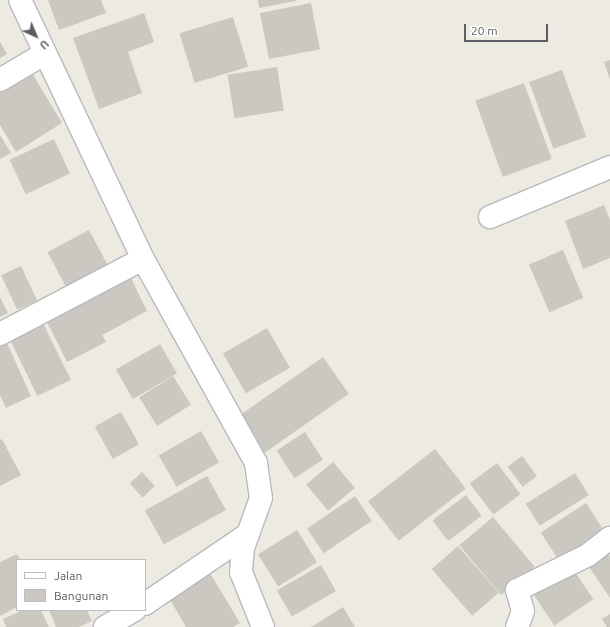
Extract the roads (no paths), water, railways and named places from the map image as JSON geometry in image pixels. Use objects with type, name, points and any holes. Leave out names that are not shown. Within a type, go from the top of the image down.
[{"type":"street","points":[[20,0],[44,54],[143,259],[256,463],[261,498],[248,534],[241,572],[263,627]]},
{"type":"street","points":[[0,80],[44,54]]},
{"type":"street","points":[[490,217],[610,167]]},
{"type":"street","points":[[0,334],[143,259]]},
{"type":"street","points":[[146,603],[248,534]]},
{"type":"street","points":[[517,627],[523,611],[517,590],[588,555],[610,538]]},
{"type":"street","points":[[105,627],[132,611]]}]
